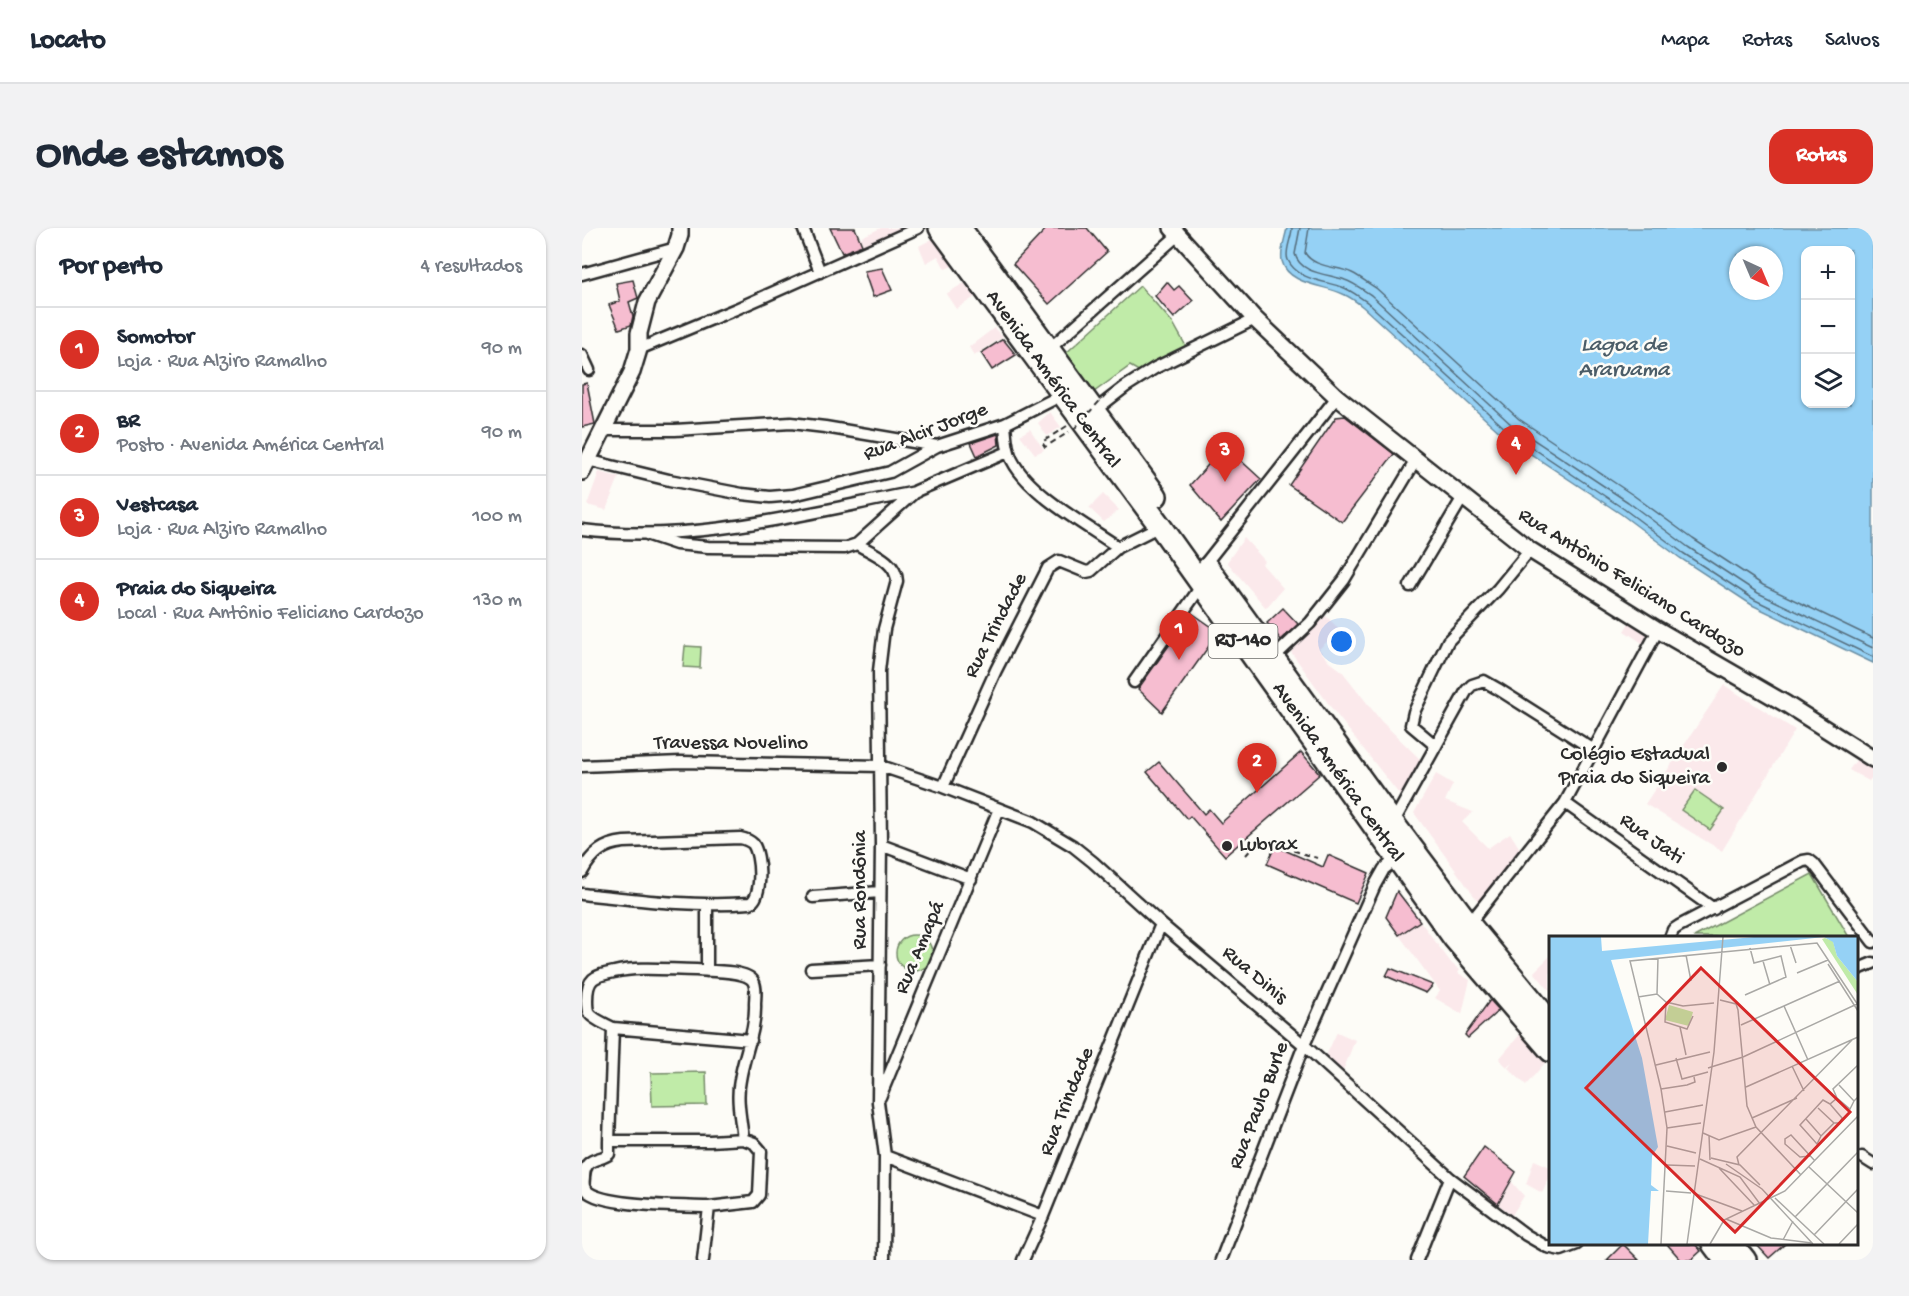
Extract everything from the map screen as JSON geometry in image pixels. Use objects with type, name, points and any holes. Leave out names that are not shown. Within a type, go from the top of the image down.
[{"type":"highway","name":"Avenida América Central","points":[[940,228],[1062,395],[1204,575],[1405,853],[1454,938],[1549,1049]]},
{"type":"highway","name":"Avenida América Central","points":[[960,228],[1048,350],[1082,419],[1160,526],[1274,657],[1393,823],[1405,853],[1469,924],[1549,1021]]},
{"type":"highway","points":[[1714,1245],[1725,1260]]},
{"type":"highway","points":[[1733,1245],[1745,1260]]},
{"type":"street","points":[[585,466],[632,372],[639,349],[639,333],[647,302],[676,248],[680,228]]},
{"type":"street","points":[[803,228],[820,272]]},
{"type":"street","points":[[639,349],[918,228]]},
{"type":"street","points":[[1048,350],[1175,231]]},
{"type":"street","name":"Rua Antônio Feliciano Cardozo","points":[[1175,231],[1255,319],[1337,397],[1530,550],[1873,759]]},
{"type":"street","points":[[582,274],[676,248]]},
{"type":"street","points":[[1082,419],[1155,368],[1255,319]]},
{"type":"street","points":[[582,355],[590,370]]},
{"type":"street","name":"Rua Alcir Jorge","points":[[585,466],[742,494],[770,497],[793,495],[890,472],[937,446],[1005,424],[1062,395]]},
{"type":"street","points":[[1134,682],[1204,575],[1337,397]]},
{"type":"street","points":[[603,430],[675,430],[791,423],[937,446]]},
{"type":"street","points":[[1005,424],[1008,452],[1020,474],[1032,488],[1118,547]]},
{"type":"street","points":[[582,530],[649,535],[776,521],[916,492],[1008,452]]},
{"type":"street","points":[[1274,657],[1310,623],[1334,594],[1416,460]]},
{"type":"street","points":[[649,535],[676,543],[708,547],[845,548],[857,544],[916,492]]},
{"type":"street","points":[[1410,586],[1463,497]]},
{"type":"street","name":"Rua Trindade","points":[[943,787],[996,670],[1048,568],[1059,561],[1086,572],[1092,571],[1118,547],[1160,526]]},
{"type":"street","name":"Rua Rondônia","points":[[857,544],[890,564],[897,574],[879,661],[881,845],[878,1101],[885,1156],[884,1260]]},
{"type":"street","points":[[1436,746],[1411,725],[1414,712],[1431,673],[1448,641],[1498,589],[1530,550]]},
{"type":"street","points":[[1469,924],[1565,803],[1658,630]]},
{"type":"street","points":[[1393,823],[1467,690],[1472,685],[1484,681],[1594,750]]},
{"type":"street","name":"Travessa Novelino","points":[[582,766],[681,762],[880,766]]},
{"type":"street","name":"Rua Dinis","points":[[880,766],[943,787],[1033,822],[1073,846],[1304,1045],[1450,1178],[1526,1235],[1547,1247],[1562,1250],[1574,1245]]},
{"type":"street","name":"Rua Jati","points":[[1565,803],[1714,909]]},
{"type":"street","name":"Rua Amapá","points":[[878,1101],[999,809]]},
{"type":"street","points":[[582,872],[589,859],[611,843],[740,838],[748,840],[757,851],[759,863],[757,898],[750,903],[707,905],[648,902],[582,894]]},
{"type":"street","points":[[881,845],[971,879]]},
{"type":"street","name":"Rua Paulo Burle","points":[[1221,1260],[1304,1045],[1379,875],[1405,853]]},
{"type":"street","points":[[1671,936],[1673,930],[1679,926],[1803,861],[1809,860],[1873,942]]},
{"type":"street","points":[[813,897],[880,892]]},
{"type":"street","points":[[707,905],[707,971]]},
{"type":"street","name":"Rua Trindade","points":[[1023,1260],[1161,924]]},
{"type":"street","points":[[1858,970],[1873,963]]},
{"type":"street","points":[[812,969],[880,965]]},
{"type":"street","points":[[743,1139],[739,1083],[751,1040],[756,1012],[753,980],[747,975],[707,971],[628,969],[596,977],[590,981],[587,989],[587,1009],[593,1016],[613,1028],[751,1040]]},
{"type":"street","points":[[609,1141],[710,1142],[743,1139],[754,1143],[761,1151],[759,1195],[753,1202],[709,1207],[614,1201],[589,1193],[583,1185],[585,1170],[589,1163],[609,1154],[609,1141],[613,1028]]},
{"type":"street","points":[[885,1156],[1043,1216]]},
{"type":"street","points":[[1863,1156],[1873,1164]]},
{"type":"street","points":[[1417,1260],[1450,1178]]},
{"type":"street","points":[[704,1260],[709,1207]]},
{"type":"path","points":[[1082,419],[1042,442],[1045,447],[1082,419],[1108,392]]},
{"type":"path","points":[[1246,855],[1255,845],[1266,844],[1281,845],[1317,858]]},
{"type":"shaded area","points":[[881,228],[911,228],[864,248],[859,238]]},
{"type":"shaded area","points":[[936,237],[955,265],[945,269],[938,256],[926,263],[919,246]]},
{"type":"shaded area","points":[[964,283],[975,297],[956,309],[946,294]]},
{"type":"shaded area","points":[[994,328],[1003,337],[974,356],[969,347]]},
{"type":"shaded area","points":[[1050,412],[1061,427],[1047,436],[1038,423]]},
{"type":"shaded area","points":[[1030,429],[1044,450],[1035,454],[1020,435]]},
{"type":"shaded area","points":[[599,472],[619,477],[606,510],[587,505]]},
{"type":"shaded area","points":[[1103,494],[1119,510],[1104,522],[1089,508]]},
{"type":"shaded area","points":[[1244,538],[1265,561],[1262,564],[1283,588],[1266,608],[1227,562]]},
{"type":"shaded area","points":[[1326,616],[1340,630],[1319,649],[1342,671],[1381,721],[1424,763],[1402,798],[1291,652]]},
{"type":"shaded area","points":[[1633,617],[1655,632],[1647,646],[1624,631]]},
{"type":"shaded area","name":"Colégio Estadual Praia do Siqueira","points":[[1724,685],[1795,730],[1722,851],[1645,804]]},
{"type":"shaded area","points":[[1859,756],[1873,766],[1873,776],[1869,781],[1849,770]]},
{"type":"shaded area","points":[[1436,774],[1453,784],[1445,801],[1473,812],[1462,822],[1488,848],[1510,833],[1522,852],[1513,859],[1515,862],[1480,904],[1414,813]]},
{"type":"shaded area","points":[[1420,921],[1452,964],[1460,970],[1458,973],[1470,980],[1462,1014],[1435,998],[1440,991],[1399,935]]},
{"type":"shaded area","points":[[1549,957],[1549,990],[1534,972]]},
{"type":"shaded area","points":[[1523,1031],[1549,1058],[1526,1085],[1508,1068],[1512,1063],[1507,1067],[1499,1059]]},
{"type":"shaded area","points":[[1337,1032],[1355,1040],[1343,1071],[1326,1056]]},
{"type":"shaded area","points":[[1534,1160],[1549,1167],[1549,1179],[1542,1193],[1526,1184]]},
{"type":"shaded area","points":[[1511,1181],[1524,1196],[1512,1215],[1498,1204]]},
{"type":"green space","points":[[1140,286],[1173,323],[1187,348],[1142,373],[1130,366],[1094,392],[1065,354]]},
{"type":"green space","points":[[685,646],[701,647],[700,668],[683,667]]},
{"type":"green space","points":[[1695,790],[1724,810],[1710,830],[1681,810]]},
{"type":"green space","points":[[1812,874],[1848,936],[1696,936]]},
{"type":"green space","points":[[914,935],[927,940],[932,953],[927,966],[914,971],[901,966],[896,953],[901,940]]},
{"type":"green space","points":[[706,1072],[707,1105],[652,1106],[651,1073]]},
{"type":"water","name":"Lagoa de Araruama","points":[[1287,228],[1873,228],[1873,663],[1752,605],[1505,437],[1358,303],[1343,294],[1299,280],[1292,275],[1282,261]]},
{"type":"building","points":[[830,228],[855,228],[862,245],[842,253]]},
{"type":"building","points":[[1047,228],[1087,228],[1107,252],[1049,304],[1013,264]]},
{"type":"building","points":[[882,268],[892,290],[873,297],[864,271]]},
{"type":"building","points":[[633,280],[638,298],[629,302],[633,316],[631,325],[619,329],[609,305],[620,301],[616,283]]},
{"type":"building","points":[[1167,282],[1174,290],[1179,286],[1193,301],[1174,318],[1155,296]]},
{"type":"building","points":[[1003,339],[1016,355],[992,370],[981,353]]},
{"type":"building","points":[[587,383],[595,424],[582,427],[582,384]]},
{"type":"building","points":[[1345,416],[1394,454],[1342,522],[1289,485],[1336,417]]},
{"type":"building","points":[[998,434],[999,445],[977,456],[971,443]]},
{"type":"building","points":[[1225,446],[1261,479],[1221,522],[1190,485]]},
{"type":"building","points":[[1283,608],[1298,624],[1281,640],[1267,623]]},
{"type":"building","points":[[1192,613],[1219,632],[1162,712],[1138,689]]},
{"type":"building","points":[[1301,752],[1320,774],[1225,856],[1190,816],[1187,819],[1147,772],[1159,762],[1204,814],[1209,809],[1221,823]]},
{"type":"building","points":[[1275,846],[1323,867],[1328,855],[1369,873],[1356,903],[1267,864]]},
{"type":"building","points":[[1397,891],[1420,921],[1399,935],[1386,917]]},
{"type":"building","points":[[1390,968],[1433,985],[1426,993],[1386,976]]},
{"type":"building","points":[[1490,1000],[1499,1010],[1468,1038],[1465,1035]]},
{"type":"building","points":[[1484,1147],[1516,1172],[1498,1204],[1464,1176]]},
{"type":"building","points":[[1624,1245],[1639,1260],[1607,1260]]},
{"type":"building","points":[[1668,1245],[1696,1245],[1701,1251],[1691,1260],[1681,1260]]},
{"type":"building","points":[[1757,1245],[1784,1245],[1769,1258]]},
{"type":"place","name":"Praia do Siqueira","points":[[1516,475]]},
{"type":"place","name":"Vestcasa","points":[[1225,482]]},
{"type":"place","name":"Somotor","points":[[1179,660]]},
{"type":"place","name":"Colégio Estadual Praia do Siqueira","points":[[1722,767]]},
{"type":"place","name":"BR","points":[[1257,793]]},
{"type":"place","name":"Lubrax","points":[[1227,846]]}]
